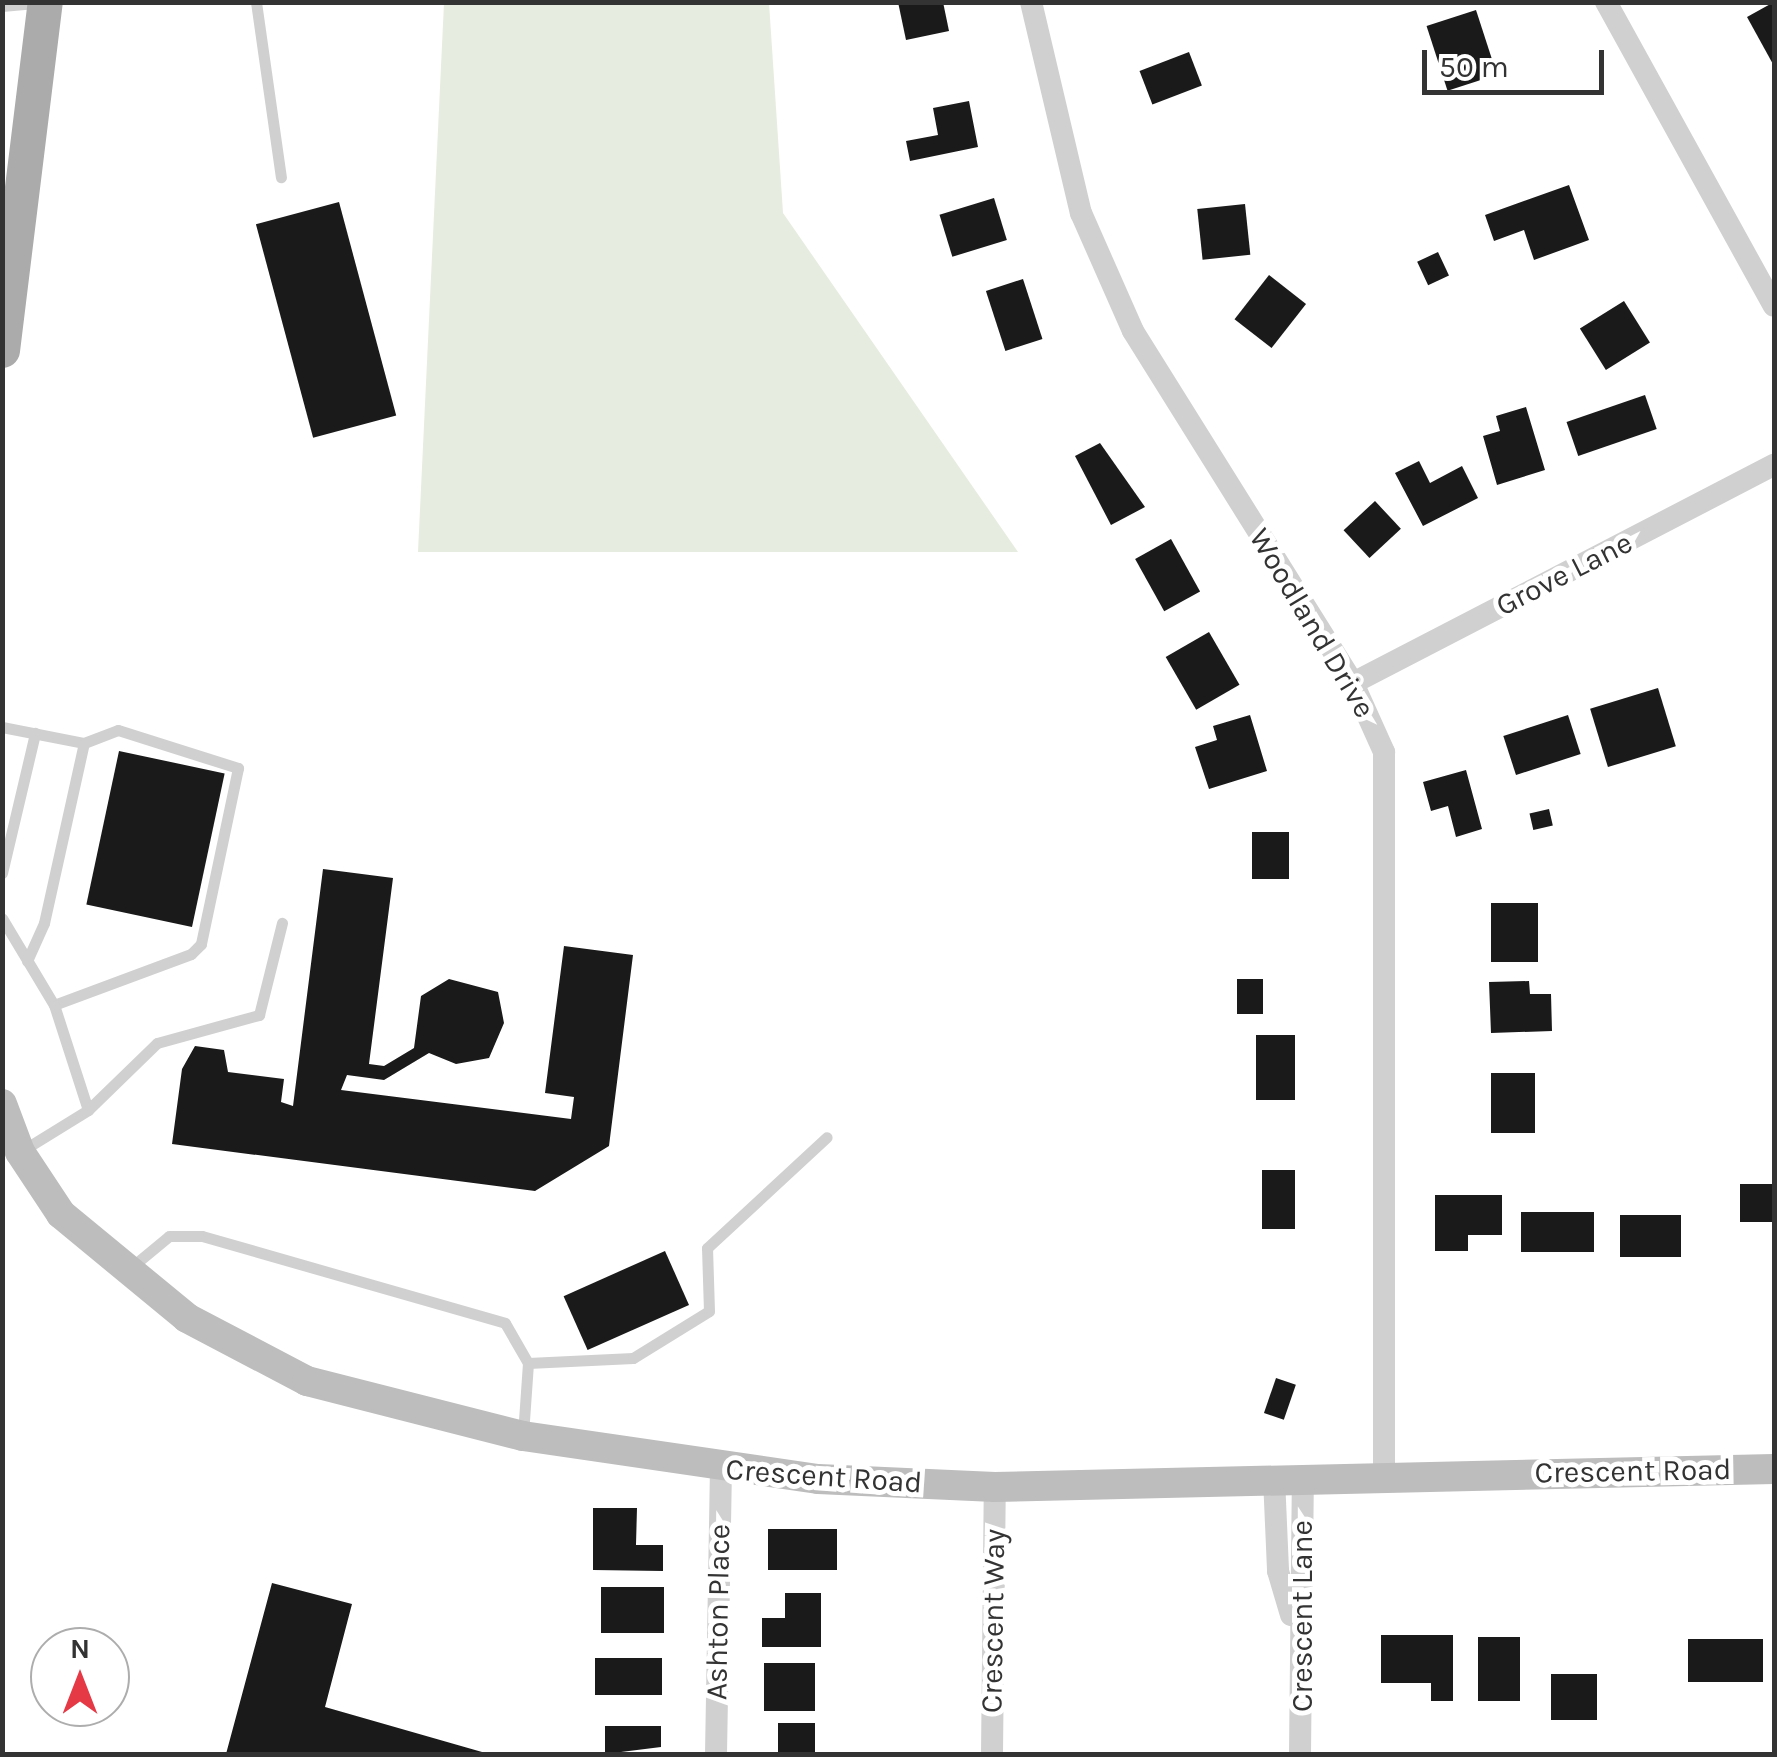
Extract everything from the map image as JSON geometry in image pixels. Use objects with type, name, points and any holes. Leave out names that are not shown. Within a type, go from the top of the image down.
[{"type":"main road","points":[[2,350],[10,231],[43,2]]},
{"type":"street","name":"Woodland Drive","points":[[1030,2],[1080,213],[1133,332],[1352,683],[1384,752],[1384,1472]]},
{"type":"street","points":[[1617,6],[1774,306]]},
{"type":"street","name":"Grove Lane","points":[[1352,683],[1774,466]]},
{"type":"street","name":"Crescent Road","points":[[2,1104],[20,1152],[61,1214],[125,1273],[308,1381],[523,1436],[721,1469],[995,1487],[1384,1472],[1774,1469]]},
{"type":"street","name":"Ashton Place","points":[[716,1754],[721,1469]]},
{"type":"street","name":"Crescent Lane","points":[[1289,1477],[1278,1571],[1298,1638],[1300,1754]]},
{"type":"street","name":"Crescent Way","points":[[992,1754],[995,1487]]},
{"type":"lane","points":[[2,6],[43,2]]},
{"type":"lane","points":[[256,2],[282,177]]},
{"type":"lane","points":[[2,727],[84,743],[118,730],[238,768],[201,944],[54,1005]]},
{"type":"lane","points":[[2,872],[35,733]]},
{"type":"lane","points":[[27,961],[84,743]]},
{"type":"lane","points":[[2,918],[54,1005],[88,1110]]},
{"type":"lane","points":[[20,1152],[88,1110],[157,1042],[259,1015],[282,923]]},
{"type":"lane","points":[[528,1363],[632,1358],[709,1312],[708,1248],[827,1137]]},
{"type":"lane","points":[[125,1273],[160,1240],[202,1236],[504,1324],[528,1363],[523,1436]]},
{"type":"shaded area","points":[[444,3],[769,3],[783,213],[1018,552],[418,552]]},
{"type":"building","points":[[898,2],[943,2],[949,31],[906,40]]},
{"type":"building","points":[[1774,2],[1774,66],[1747,17]]},
{"type":"building","points":[[1476,10],[1497,75],[1448,91],[1427,26]]},
{"type":"building","points":[[1189,52],[1202,86],[1152,105],[1140,71]]},
{"type":"building","points":[[969,101],[978,147],[910,161],[906,141],[938,135],[933,108]]},
{"type":"building","points":[[1569,185],[1589,240],[1534,260],[1524,230],[1494,241],[1485,215]]},
{"type":"building","points":[[994,198],[1007,240],[952,257],[939,215]]},
{"type":"building","points":[[339,202],[396,415],[313,438],[256,224]]},
{"type":"building","points":[[1245,204],[1250,255],[1203,260],[1197,209]]},
{"type":"building","points":[[1438,252],[1449,276],[1428,285],[1417,262]]},
{"type":"building","points":[[1269,275],[1306,304],[1272,348],[1235,319]]},
{"type":"building","points":[[1023,279],[1042,339],[1005,351],[986,291]]},
{"type":"building","points":[[1624,301],[1650,343],[1606,370],[1580,329]]},
{"type":"building","points":[[1645,395],[1657,429],[1578,456],[1567,422]]},
{"type":"building","points":[[1526,407],[1545,470],[1497,485],[1483,436],[1500,431],[1496,416]]},
{"type":"building","points":[[1100,443],[1145,507],[1111,525],[1075,456]]},
{"type":"building","points":[[1419,461],[1430,483],[1462,466],[1478,498],[1423,526],[1395,473]]},
{"type":"building","points":[[1375,501],[1401,529],[1369,558],[1344,530]]},
{"type":"building","points":[[1171,539],[1200,591],[1164,611],[1135,559]]},
{"type":"building","points":[[1209,632],[1240,685],[1196,710],[1166,657]]},
{"type":"building","points":[[1658,688],[1676,746],[1608,767],[1590,709]]},
{"type":"building","points":[[1250,715],[1267,771],[1209,789],[1195,747],[1217,740],[1213,726]]},
{"type":"building","points":[[1568,715],[1581,754],[1516,775],[1503,736]]},
{"type":"building","points":[[119,751],[225,773],[192,927],[86,905]]},
{"type":"building","points":[[1466,770],[1482,829],[1456,837],[1448,806],[1431,811],[1423,782]]},
{"type":"building","points":[[1549,809],[1553,826],[1533,830],[1530,813]]},
{"type":"building","points":[[1252,832],[1289,832],[1289,879],[1252,879]]},
{"type":"building","points":[[323,869],[393,878],[369,1064],[384,1066],[414,1048],[421,996],[449,979],[498,992],[504,1023],[489,1058],[456,1064],[429,1053],[384,1080],[347,1075],[341,1090],[571,1119],[574,1097],[545,1093],[564,946],[633,955],[609,1146],[535,1191],[172,1144],[182,1069],[195,1046],[224,1050],[228,1072],[284,1079],[281,1102],[293,1106]]},
{"type":"building","points":[[1491,903],[1538,903],[1538,962],[1491,962]]},
{"type":"building","points":[[1237,979],[1263,979],[1263,1014],[1237,1014]]},
{"type":"building","points":[[1529,981],[1530,994],[1551,994],[1552,1031],[1491,1033],[1489,982]]},
{"type":"building","points":[[1256,1035],[1295,1035],[1295,1100],[1256,1100]]},
{"type":"building","points":[[1491,1073],[1535,1073],[1535,1133],[1491,1133]]},
{"type":"building","points":[[1262,1170],[1295,1170],[1295,1229],[1262,1229]]},
{"type":"building","points":[[1740,1184],[1774,1184],[1774,1222],[1740,1222]]},
{"type":"building","points":[[1435,1195],[1502,1195],[1502,1235],[1468,1235],[1468,1251],[1435,1251]]},
{"type":"building","points":[[1521,1212],[1594,1212],[1594,1252],[1521,1252]]},
{"type":"building","points":[[1620,1215],[1681,1215],[1681,1257],[1620,1257]]},
{"type":"building","points":[[665,1251],[689,1305],[588,1350],[564,1296]]},
{"type":"building","points":[[1276,1378],[1296,1385],[1284,1420],[1264,1413]]},
{"type":"building","points":[[593,1508],[637,1508],[636,1545],[663,1545],[663,1571],[593,1570]]},
{"type":"building","points":[[768,1529],[837,1529],[837,1570],[768,1570]]},
{"type":"building","points":[[272,1583],[352,1604],[325,1707],[489,1754],[226,1754]]},
{"type":"building","points":[[601,1587],[664,1587],[664,1633],[601,1633]]},
{"type":"building","points":[[785,1593],[821,1593],[821,1647],[762,1647],[762,1618],[785,1618]]},
{"type":"building","points":[[1381,1635],[1453,1635],[1453,1701],[1431,1701],[1431,1683],[1381,1683]]},
{"type":"building","points":[[1478,1637],[1520,1637],[1520,1701],[1478,1701]]},
{"type":"building","points":[[1688,1639],[1763,1639],[1763,1682],[1688,1682]]},
{"type":"building","points":[[595,1658],[662,1658],[662,1695],[595,1695]]},
{"type":"building","points":[[764,1663],[815,1663],[815,1711],[764,1711]]},
{"type":"building","points":[[1551,1674],[1597,1674],[1597,1720],[1551,1720]]},
{"type":"building","points":[[778,1723],[815,1723],[815,1754],[778,1754]]},
{"type":"building","points":[[605,1726],[661,1726],[661,1747],[605,1754]]}]
